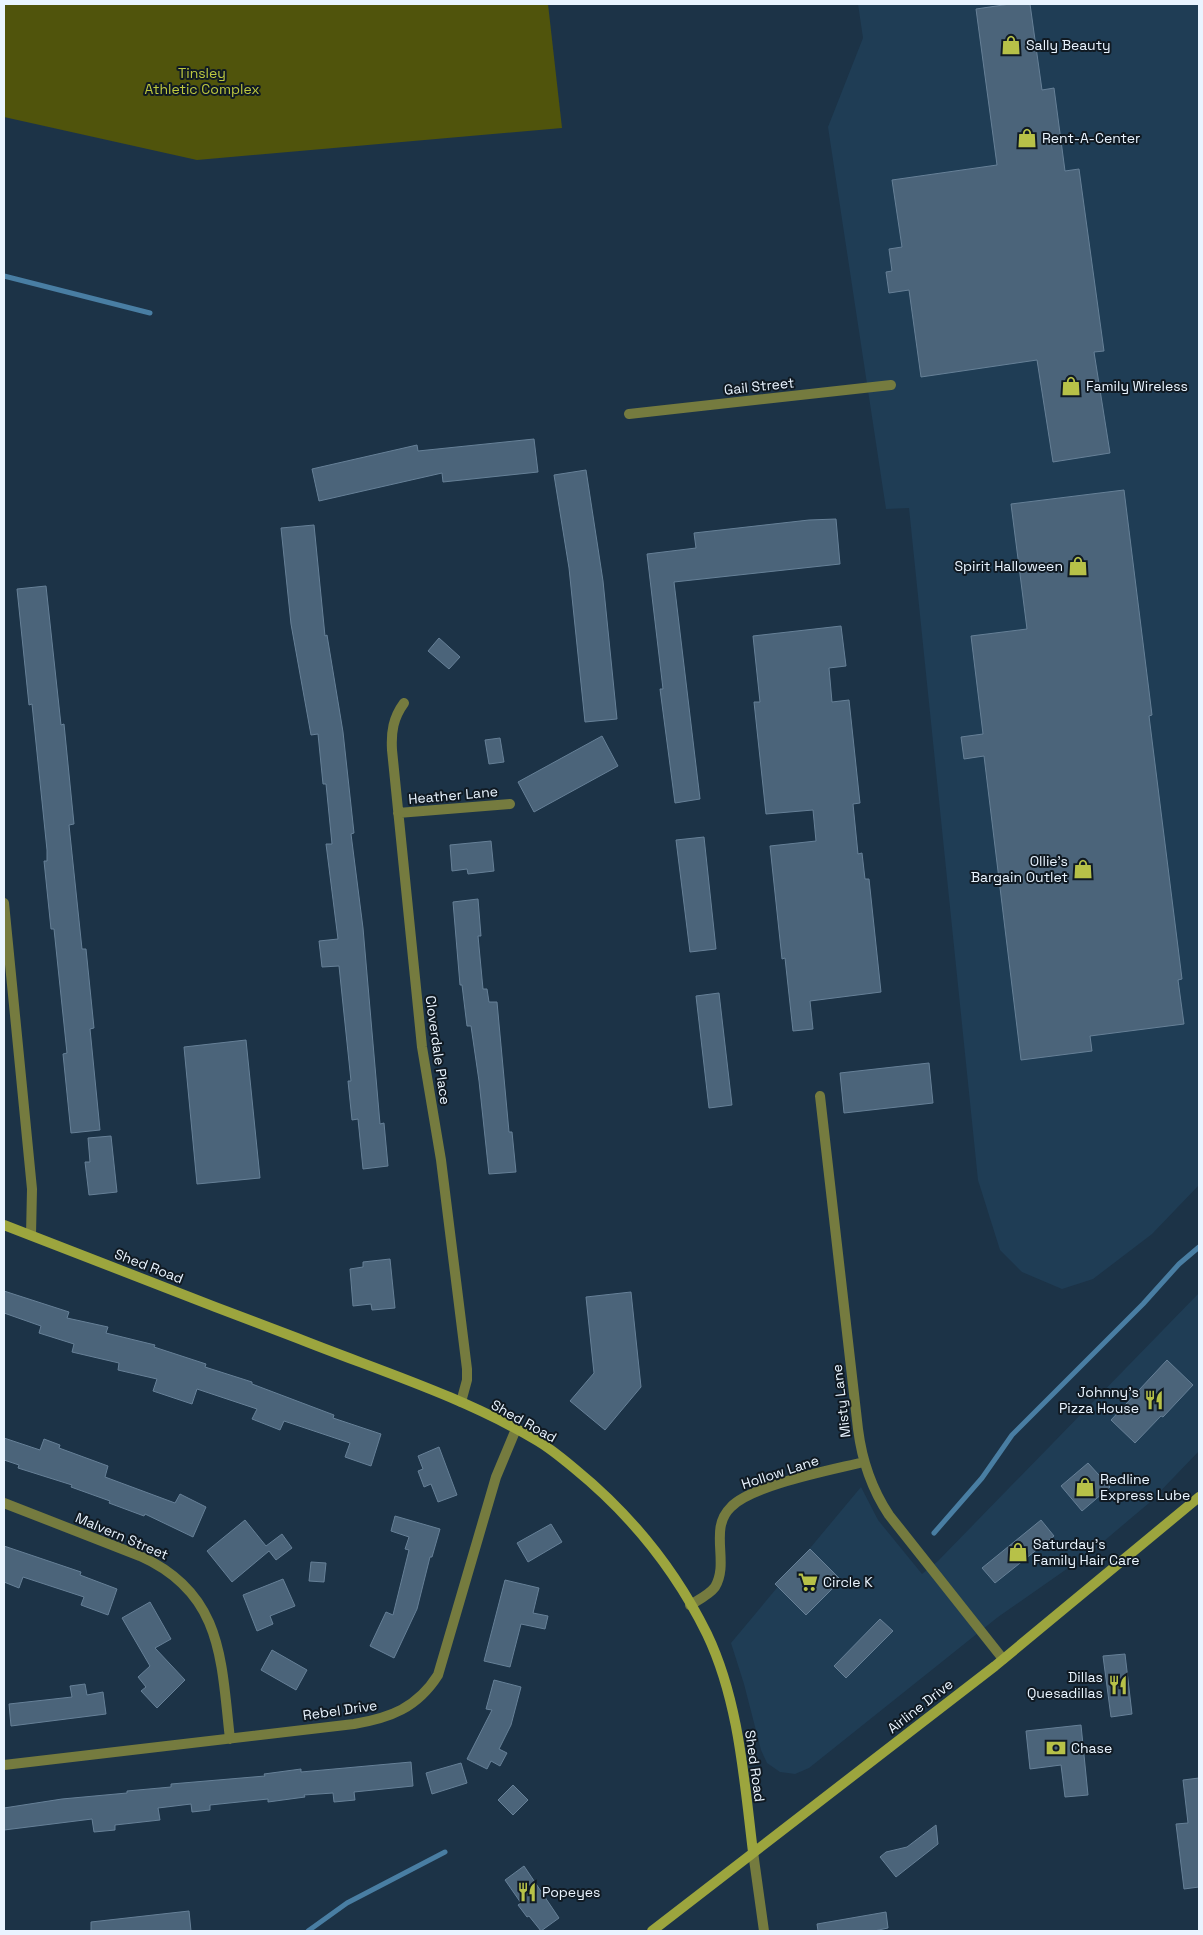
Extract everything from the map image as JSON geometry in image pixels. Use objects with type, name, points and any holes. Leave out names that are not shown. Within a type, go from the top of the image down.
[{"type":"street","name":"Gail Street","points":[[629,414],[891,385]]},
{"type":"street","name":"Cloverdale Place","points":[[404,704],[395,717],[392,728],[398,813],[425,1072],[441,1160],[467,1369],[467,1380],[461,1402]]},
{"type":"street","name":"Heather Lane","points":[[398,813],[510,804]]},
{"type":"street","points":[[4,903],[32,1189],[31,1235]]},
{"type":"street","name":"Misty Lane","points":[[820,1096],[857,1419],[864,1462],[877,1497],[889,1515],[1003,1659]]},
{"type":"street","name":"Shed Road","points":[[4,1225],[461,1402],[539,1442],[597,1487],[632,1521],[660,1556],[707,1635],[725,1683],[738,1740],[764,1931]]},
{"type":"street","name":"Rebel Drive","points":[[4,1766],[376,1720],[390,1716],[408,1706],[431,1686],[438,1675],[496,1477],[516,1430]]},
{"type":"street","name":"Hollow Lane","points":[[690,1605],[705,1596],[714,1587],[719,1574],[720,1527],[730,1507],[751,1493],[864,1462]]},
{"type":"street","name":"Airline Drive","points":[[652,1931],[1003,1659],[1199,1497]]},
{"type":"street","name":"Malvern Street","points":[[4,1503],[156,1562],[187,1587],[201,1605],[216,1636],[230,1738]]},
{"type":"shaded area","points":[[858,4],[1199,4],[1199,1185],[1152,1234],[1093,1279],[1062,1289],[1022,1272],[1000,1250],[978,1180],[909,508],[886,509],[828,127],[863,38]]},
{"type":"shaded area","points":[[1199,1293],[1199,1451],[1149,1503],[1091,1552],[998,1617],[809,1768],[795,1774],[780,1772],[767,1763],[761,1750],[731,1643],[861,1487],[878,1520],[922,1574],[938,1561]]},
{"type":"green space","name":"Tinsley Athletic Complex","points":[[4,4],[548,4],[562,128],[197,160],[4,117]]},
{"type":"building","points":[[1010,4],[1030,4],[1042,90],[1054,88],[1065,171],[1079,169],[1104,351],[1094,352],[1110,453],[1053,462],[1037,360],[921,377],[909,290],[889,293],[886,272],[892,271],[889,249],[902,247],[892,180],[997,165],[976,9]]},
{"type":"building","points":[[534,439],[538,472],[443,482],[442,473],[319,501],[312,469],[417,445],[418,451]]},
{"type":"building","points":[[586,470],[603,581],[617,719],[585,722],[569,568],[554,475]]},
{"type":"building","name":"Ollie's Bargain Outlet","points":[[1124,490],[1152,715],[1149,716],[1182,979],[1178,980],[1184,1024],[1090,1036],[1092,1051],[1021,1060],[984,756],[964,759],[961,737],[983,734],[971,636],[1027,629],[1011,504]]},
{"type":"building","points":[[836,519],[840,564],[674,582],[700,799],[675,803],[660,689],[663,689],[647,554],[696,548],[694,533],[809,520]]},
{"type":"building","points":[[314,525],[325,636],[327,635],[343,732],[354,833],[351,834],[363,928],[380,1124],[384,1123],[388,1166],[363,1169],[358,1119],[352,1120],[348,1081],[351,1081],[339,966],[322,967],[319,941],[338,939],[326,844],[332,844],[326,784],[323,784],[318,734],[311,735],[291,624],[281,528]]},
{"type":"building","points":[[46,586],[61,725],[64,724],[74,824],[69,825],[82,949],[86,949],[94,1028],[90,1029],[100,1130],[71,1133],[63,1054],[67,1053],[54,929],[51,929],[44,861],[47,861],[47,850],[32,704],[29,705],[17,589]]},
{"type":"building","points":[[841,626],[846,666],[829,668],[832,702],[849,700],[860,803],[853,804],[858,854],[862,853],[865,879],[869,879],[881,992],[810,1001],[813,1029],[793,1031],[785,958],[782,959],[770,846],[816,841],[813,810],[766,814],[754,702],[760,702],[753,636]]},
{"type":"building","points":[[439,638],[460,657],[449,669],[428,651]]},
{"type":"building","points":[[602,736],[618,766],[534,812],[518,782]]},
{"type":"building","points":[[500,738],[504,762],[489,764],[485,740]]},
{"type":"building","points":[[704,837],[716,949],[690,952],[676,840]]},
{"type":"building","points":[[491,841],[494,871],[468,874],[467,869],[452,871],[450,845]]},
{"type":"building","points":[[478,899],[481,936],[478,936],[483,989],[487,989],[489,1002],[497,1002],[509,1132],[512,1132],[516,1172],[489,1174],[471,1026],[467,1026],[462,985],[460,985],[453,902]]},
{"type":"building","points":[[719,993],[732,1105],[709,1108],[696,996]]},
{"type":"building","points":[[246,1040],[260,1178],[197,1184],[184,1047]]},
{"type":"building","points":[[929,1063],[933,1103],[844,1113],[840,1073]]},
{"type":"building","points":[[111,1136],[117,1192],[89,1195],[85,1162],[90,1162],[88,1138]]},
{"type":"building","points":[[390,1259],[395,1308],[372,1310],[371,1304],[353,1306],[350,1269],[363,1267],[363,1262]]},
{"type":"building","points":[[4,1291],[69,1312],[67,1318],[108,1327],[106,1333],[155,1345],[154,1347],[206,1364],[205,1367],[252,1382],[252,1384],[334,1415],[333,1418],[381,1434],[371,1466],[345,1457],[350,1443],[284,1421],[280,1430],[252,1419],[257,1409],[197,1389],[192,1404],[153,1391],[157,1379],[118,1370],[119,1363],[72,1352],[74,1344],[39,1333],[41,1326],[4,1313]]},
{"type":"building","points":[[631,1292],[641,1387],[605,1430],[570,1401],[594,1373],[586,1297]]},
{"type":"building","name":"Johnny's Pizza House","points":[[1167,1360],[1193,1385],[1135,1443],[1111,1420]]},
{"type":"building","points":[[4,1438],[40,1450],[44,1439],[60,1445],[59,1448],[108,1466],[105,1477],[175,1503],[180,1494],[206,1507],[193,1537],[145,1514],[144,1516],[71,1487],[72,1485],[18,1468],[19,1465],[4,1460]]},
{"type":"building","points":[[439,1447],[457,1495],[438,1502],[431,1484],[424,1487],[418,1471],[423,1469],[418,1456]]},
{"type":"building","name":"Redline Express Lube","points":[[1088,1463],[1110,1487],[1082,1511],[1061,1486]]},
{"type":"building","points":[[395,1516],[440,1529],[432,1557],[430,1557],[417,1609],[394,1658],[370,1646],[386,1612],[393,1615],[409,1550],[405,1549],[409,1537],[391,1531]]},
{"type":"building","points":[[245,1520],[266,1546],[282,1534],[292,1548],[276,1560],[269,1551],[232,1582],[207,1551]]},
{"type":"building","name":"Saturday's Family Hair Care","points":[[1041,1520],[1054,1536],[995,1583],[982,1568]]},
{"type":"building","points":[[551,1524],[562,1542],[528,1562],[517,1543]]},
{"type":"building","points":[[4,1546],[81,1572],[80,1575],[117,1589],[108,1615],[81,1605],[84,1597],[23,1577],[19,1588],[4,1582]]},
{"type":"building","name":"Circle K","points":[[810,1549],[841,1580],[806,1615],[775,1584]]},
{"type":"building","points":[[311,1562],[326,1563],[324,1582],[309,1581]]},
{"type":"building","points":[[283,1579],[295,1606],[270,1616],[273,1624],[257,1631],[243,1595]]},
{"type":"building","points":[[505,1580],[539,1588],[533,1613],[548,1616],[545,1629],[521,1624],[510,1667],[484,1661]]},
{"type":"building","points":[[150,1602],[171,1639],[155,1648],[185,1680],[157,1708],[141,1691],[146,1687],[138,1677],[150,1666],[122,1618]]},
{"type":"building","name":"Circle K","points":[[880,1619],[893,1631],[846,1678],[834,1666]]},
{"type":"building","points":[[272,1650],[307,1670],[296,1690],[261,1670]]},
{"type":"building","name":"Dillas Quesadillas","points":[[1125,1654],[1132,1714],[1111,1717],[1103,1656]]},
{"type":"building","points":[[494,1680],[521,1687],[511,1725],[499,1749],[507,1753],[500,1766],[491,1761],[487,1769],[467,1759],[492,1710],[486,1709]]},
{"type":"building","points":[[85,1684],[87,1695],[103,1692],[106,1714],[11,1726],[9,1704],[72,1697],[70,1686]]},
{"type":"building","name":"Chase","points":[[1081,1725],[1088,1795],[1065,1797],[1061,1765],[1030,1769],[1026,1731]]},
{"type":"building","points":[[411,1762],[413,1786],[354,1792],[355,1800],[334,1802],[333,1793],[304,1795],[305,1797],[268,1802],[268,1799],[210,1805],[210,1810],[192,1812],[191,1804],[158,1808],[160,1820],[115,1825],[115,1830],[94,1832],[92,1819],[4,1830],[4,1808],[62,1799],[171,1787],[171,1784],[265,1776],[264,1774],[301,1769],[301,1772]]},
{"type":"building","points":[[461,1763],[467,1783],[432,1794],[426,1773]]},
{"type":"building","points":[[1199,1778],[1199,1887],[1184,1889],[1176,1824],[1188,1823],[1183,1780]]},
{"type":"building","points":[[513,1785],[528,1800],[513,1815],[498,1800]]},
{"type":"building","points":[[936,1825],[938,1844],[896,1877],[880,1857],[886,1852],[907,1847]]},
{"type":"building","name":"Popeyes","points":[[524,1866],[559,1918],[541,1931],[518,1905],[521,1903],[505,1880]]},
{"type":"building","points":[[189,1911],[191,1931],[91,1931],[91,1922]]},
{"type":"building","points":[[886,1912],[888,1928],[874,1931],[818,1931],[817,1924]]},
{"type":"waterway","points":[[4,276],[150,313]]},
{"type":"waterway","points":[[934,1533],[982,1478],[1012,1435],[1143,1304],[1179,1264],[1199,1247]]},
{"type":"waterway","points":[[308,1931],[347,1903],[445,1852]]},
{"type":"place","name":"Sally Beauty","points":[[1011,45]]},
{"type":"place","name":"Rent-A-Center","points":[[1027,138]]},
{"type":"place","name":"Family Wireless","points":[[1071,386]]},
{"type":"place","name":"Spirit Halloween","points":[[1078,566]]},
{"type":"place","name":"Ollie's Bargain Outlet","points":[[1083,869]]},
{"type":"place","name":"Johnny's Pizza House","points":[[1154,1400]]},
{"type":"place","name":"Redline Express Lube","points":[[1085,1487]]},
{"type":"place","name":"Saturday's Family Hair Care","points":[[1018,1552]]},
{"type":"place","name":"Circle K","points":[[808,1582]]},
{"type":"place","name":"Dillas Quesadillas","points":[[1118,1685]]},
{"type":"place","name":"Chase","points":[[1056,1748]]},
{"type":"place","name":"Popeyes","points":[[527,1892]]}]
